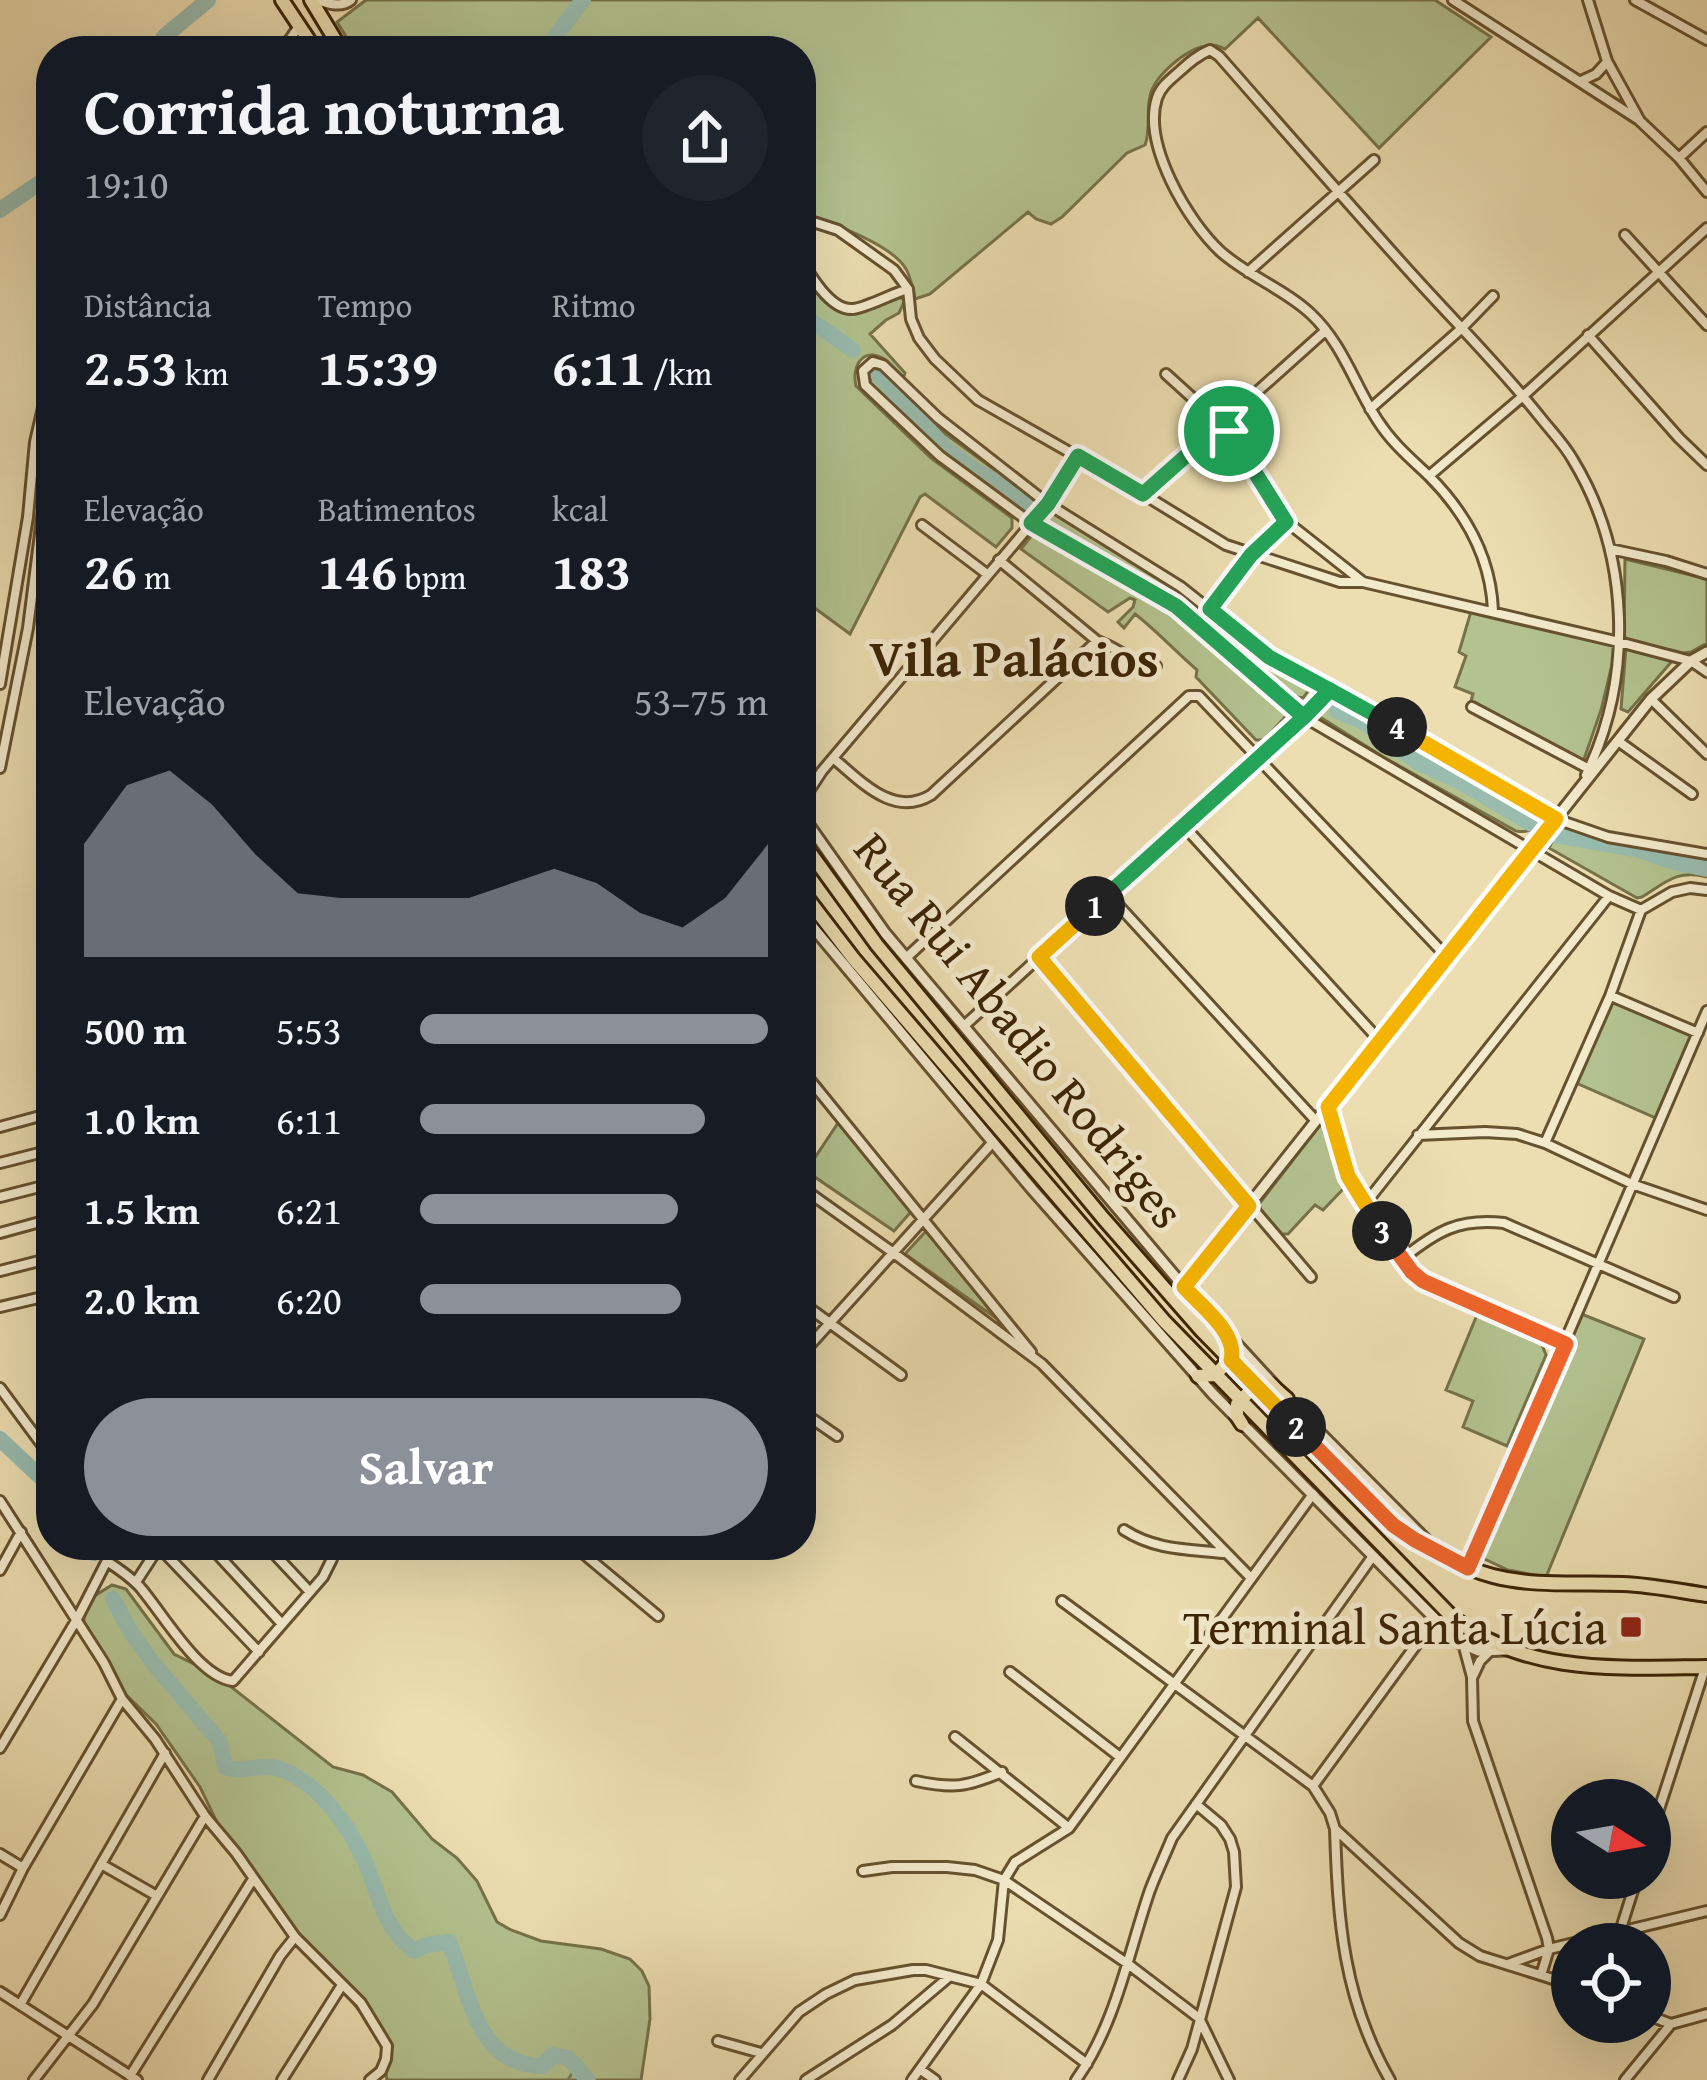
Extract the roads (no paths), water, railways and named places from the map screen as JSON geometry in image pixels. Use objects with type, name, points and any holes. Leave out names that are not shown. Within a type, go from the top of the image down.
[{"type":"main road","points":[[282,0],[306,36]]},
{"type":"main road","points":[[314,0],[334,36]]},
{"type":"main road","points":[[816,861],[857,920],[988,1082],[1149,1271],[1393,1525],[1468,1568],[1490,1575],[1539,1584],[1626,1584],[1707,1595]]},
{"type":"main road","points":[[816,910],[1164,1321],[1441,1608],[1465,1628],[1509,1650],[1553,1663],[1592,1668],[1706,1666]]},
{"type":"main road","points":[[1198,1376],[1215,1375],[1231,1360],[1227,1335]]},
{"type":"main road","points":[[1243,1424],[1236,1412],[1239,1399],[1254,1385],[1268,1383],[1287,1399]]},
{"type":"street","points":[[314,0],[329,4],[351,0]]},
{"type":"street","points":[[1453,0],[1640,121],[1707,192]]},
{"type":"street","points":[[1635,0],[1707,40]]},
{"type":"street","points":[[1591,1],[1607,61],[1640,121]]},
{"type":"street","points":[[292,36],[299,25]]},
{"type":"street","points":[[1493,611],[1492,584],[1472,532],[1458,508],[1401,451],[1370,409],[1342,351],[1312,314],[1220,250],[1183,204],[1158,146],[1154,113],[1161,89],[1199,54],[1210,50],[1219,56],[1523,396],[1574,461],[1603,525],[1616,578],[1615,687],[1592,770]]},
{"type":"street","points":[[1579,82],[1597,74],[1607,61]]},
{"type":"street","points":[[1679,158],[1707,132]]},
{"type":"street","points":[[1248,272],[1374,160]]},
{"type":"street","points":[[816,223],[838,230],[894,270],[908,290],[911,319],[920,338],[934,359],[978,400],[1226,545],[1340,582],[1366,583],[1493,611],[1690,661],[1707,672]]},
{"type":"street","points":[[1429,476],[1707,229]]},
{"type":"street","points":[[1625,235],[1707,325]]},
{"type":"street","points":[[816,281],[839,306],[850,309],[908,290]]},
{"type":"street","points":[[1370,409],[1493,296]]},
{"type":"street","points":[[1143,494],[1325,331]]},
{"type":"street","points":[[1588,335],[1707,465]]},
{"type":"street","points":[[1641,910],[1609,896],[1304,717],[1176,606],[1031,523],[940,456],[865,386],[863,371],[873,362],[883,364],[938,418],[1048,504],[1181,586],[1269,657],[1556,819],[1608,836],[1707,854]]},
{"type":"street","points":[[1166,374],[1222,424],[1286,522],[1366,583]]},
{"type":"street","points":[[0,684],[36,438]]},
{"type":"street","points":[[816,778],[1048,504],[1078,456]]},
{"type":"street","points":[[1210,609],[1251,555],[1286,522]]},
{"type":"street","points":[[922,525],[988,574]]},
{"type":"street","points":[[1609,549],[1707,574]]},
{"type":"street","points":[[999,560],[1097,641],[1132,661],[1156,666]]},
{"type":"street","points":[[0,768],[36,565]]},
{"type":"street","points":[[833,758],[882,798],[919,802],[1097,641]]},
{"type":"street","points":[[1184,1287],[1592,770],[1651,699],[1690,661],[1707,652]]},
{"type":"street","points":[[964,1026],[1330,690]]},
{"type":"street","points":[[906,958],[1189,696],[1199,696],[1447,957]]},
{"type":"street","points":[[1651,699],[1707,754]]},
{"type":"street","points":[[1472,707],[1592,770]]},
{"type":"street","points":[[1618,741],[1692,794]]},
{"type":"street","points":[[1183,825],[1380,1040]]},
{"type":"street","name":"Rua Rui Abadio Rodriges","points":[[816,836],[906,958],[1184,1287],[1436,1549]]},
{"type":"street","points":[[1545,1143],[1610,996],[1641,910],[1672,892],[1707,890]]},
{"type":"street","points":[[1108,894],[1316,1121]]},
{"type":"street","points":[[1365,1204],[1609,896]]},
{"type":"street","points":[[816,931],[1198,1376],[1464,1647],[1472,1677],[1473,1721],[1549,1949],[1541,1975]]},
{"type":"street","points":[[1039,957],[1311,1277]]},
{"type":"street","points":[[1610,996],[1698,1033]]},
{"type":"street","points":[[1468,1568],[1707,1011]]},
{"type":"street","points":[[816,1087],[1042,1364],[1252,1578]]},
{"type":"street","points":[[1328,1107],[1348,1176],[1402,1259],[1423,1281],[1566,1344]]},
{"type":"street","points":[[0,1126],[36,1117]]},
{"type":"street","points":[[1418,1135],[1517,1134],[1632,1184],[1707,1210]]},
{"type":"street","points":[[816,1338],[993,1142]]},
{"type":"street","points":[[0,1163],[36,1154]]},
{"type":"street","points":[[0,1197],[36,1188]]},
{"type":"street","points":[[816,1198],[1042,1364]]},
{"type":"street","points":[[1402,1259],[1454,1226],[1479,1220],[1504,1223],[1674,1297]]},
{"type":"street","points":[[0,1233],[36,1223]]},
{"type":"street","points":[[0,1271],[36,1262]]},
{"type":"street","points":[[0,1307],[36,1299]]},
{"type":"street","points":[[816,1313],[901,1375]]},
{"type":"street","points":[[0,1388],[36,1437]]},
{"type":"street","points":[[816,1422],[837,1436]]},
{"type":"street","points":[[912,2080],[982,1984],[998,1940],[1004,1880],[1015,1862],[1069,1828],[1314,1494]]},
{"type":"street","points":[[0,1501],[36,1555]]},
{"type":"street","points":[[1124,1530],[1144,1543],[1224,1553]]},
{"type":"street","points":[[0,1570],[21,1532]]},
{"type":"street","points":[[1076,2080],[1108,2019],[1172,1838],[1373,1556]]},
{"type":"street","points":[[39,1560],[122,1699],[165,1753],[205,1816],[295,1936],[361,2003],[387,2046],[386,2059],[370,2080]]},
{"type":"street","points":[[136,1582],[150,1560]]},
{"type":"street","points":[[172,1560],[259,1652]]},
{"type":"street","points":[[223,1560],[282,1624]]},
{"type":"street","points":[[280,1560],[310,1592]]},
{"type":"street","points":[[0,1748],[108,1562],[136,1582],[205,1667],[220,1680],[232,1682],[323,1577],[332,1560]]},
{"type":"street","points":[[591,1560],[658,1616]]},
{"type":"street","points":[[1062,1601],[1313,1786],[1335,1828],[1340,1926],[1354,2001],[1390,2080]]},
{"type":"street","points":[[1313,1786],[1435,1619]]},
{"type":"street","points":[[1464,1647],[1509,1650]]},
{"type":"street","points":[[1472,1677],[1489,1652]]},
{"type":"street","points":[[1669,1779],[1706,1666]]},
{"type":"street","points":[[1010,1672],[1120,1757]]},
{"type":"street","points":[[0,1916],[122,1699]]},
{"type":"street","points":[[955,1737],[1069,1828]]},
{"type":"street","points":[[20,2005],[165,1753]]},
{"type":"street","points":[[916,1781],[948,1788],[1002,1772]]},
{"type":"street","points":[[1178,2080],[1192,2049],[1236,1887],[1230,1839],[1196,1804]]},
{"type":"street","points":[[34,2080],[70,2036],[205,1816]]},
{"type":"street","points":[[1335,1828],[1440,1928],[1480,1956],[1551,1978]]},
{"type":"street","points":[[0,1854],[23,1868]]},
{"type":"street","points":[[100,1864],[158,1896]]},
{"type":"street","points":[[863,1871],[947,1867],[1004,1880],[1198,2018],[1228,2080]]},
{"type":"street","points":[[0,1992],[134,2078],[253,1879]]},
{"type":"street","points":[[1659,1923],[1707,1911]]},
{"type":"street","points":[[208,2080],[295,1936]]},
{"type":"street","points":[[1506,1965],[1549,1949]]},
{"type":"street","points":[[740,2080],[800,2012],[826,1994],[855,1980],[913,1970],[982,1984],[1087,2064]]},
{"type":"street","points":[[806,2080],[892,2025],[951,1976]]},
{"type":"street","points":[[282,2080],[342,1985]]},
{"type":"street","points":[[1671,2024],[1707,2014]]},
{"type":"street","points":[[718,2041],[761,2053]]},
{"type":"street","points":[[1625,2080],[1655,2043]]},
{"type":"street","points":[[921,2070],[935,2080]]},
{"type":"waterway","points":[[165,36],[208,0]]},
{"type":"waterway","points":[[556,36],[583,0]]},
{"type":"waterway","points":[[0,210],[36,185]]},
{"type":"waterway","points":[[816,324],[853,350]]},
{"type":"waterway","points":[[875,371],[946,449],[1025,504]]},
{"type":"waterway","points":[[1337,711],[1365,723],[1419,763],[1532,824]]},
{"type":"waterway","points":[[1556,835],[1640,850],[1707,869]]},
{"type":"waterway","points":[[0,1439],[36,1473]]},
{"type":"waterway","points":[[113,1599],[153,1663],[220,1742],[225,1767],[273,1767],[306,1783],[347,1829],[388,1920],[403,1942],[414,1951],[449,1942],[488,2039],[519,2062],[542,2066],[553,2055],[568,2058],[588,2080]]},
{"type":"waterway","points":[[568,2080],[576,2066]]},
{"type":"place","name":"Terminal Santa Lúcia","points":[[1631,1627]]},
{"type":"district","name":"Vila Palácios","points":[[1014,658]]}]
